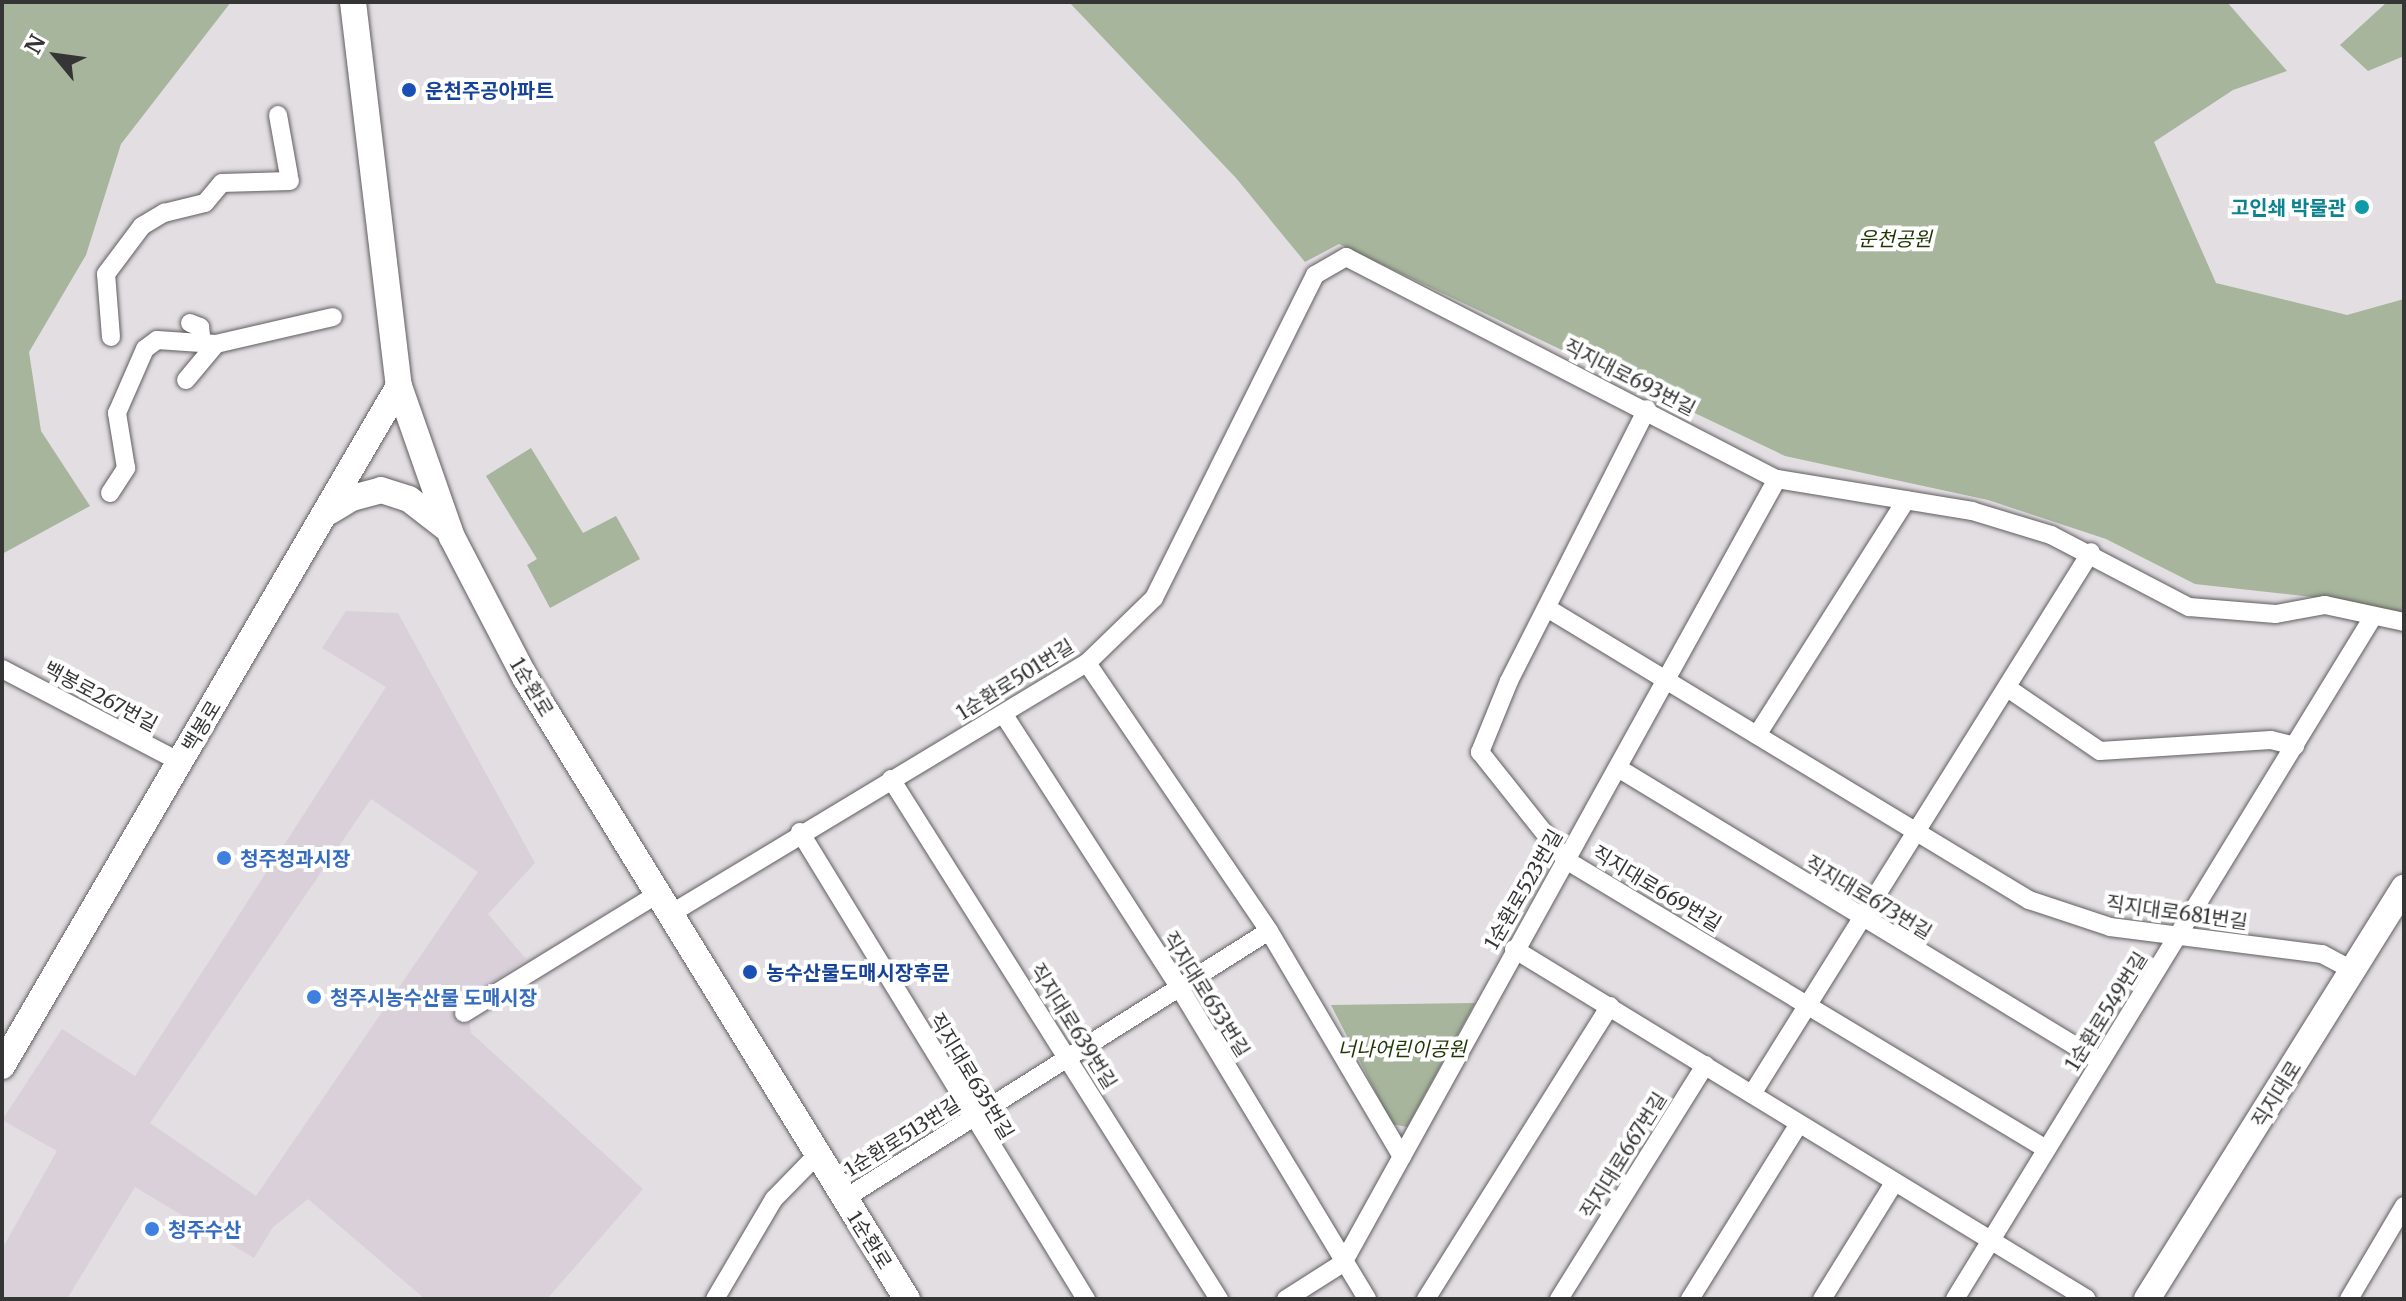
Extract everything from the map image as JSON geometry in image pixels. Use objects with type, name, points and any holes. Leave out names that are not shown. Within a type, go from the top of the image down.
[{"type":"street","name":"1순환로","points":[[353,2],[399,386],[450,530],[526,679],[907,1299]]},
{"type":"street","points":[[111,337],[106,274],[142,226],[164,213],[205,203],[222,183],[289,178],[278,115]]},
{"type":"street","name":"직지대로693번길","points":[[1346,257],[1647,409],[1777,479],[1972,511],[2091,552],[2189,607],[2276,614],[2325,605],[2404,622]]},
{"type":"street","name":"1순환로501번길","points":[[464,1013],[800,832],[1004,715],[1087,663],[1154,598],[1315,275],[1346,257]]},
{"type":"street","points":[[110,493],[126,468],[117,413],[145,349],[157,340],[209,343],[333,317]]},
{"type":"street","points":[[190,323],[200,327],[209,343]]},
{"type":"street","points":[[186,380],[209,343]]},
{"type":"street","name":"백봉로","points":[[2,1066],[399,386]]},
{"type":"street","name":"직지대로669번길","points":[[1647,409],[1484,731],[1480,752],[1566,860],[1809,1003],[2046,1149]]},
{"type":"street","name":"1순환로523번길","points":[[1286,1299],[1343,1263],[1514,949],[1777,479]]},
{"type":"street","points":[[327,513],[352,498],[381,490],[409,499],[450,530]]},
{"type":"street","points":[[1757,735],[1906,500]]},
{"type":"street","points":[[1752,1094],[1915,832],[2009,689],[2091,552]]},
{"type":"street","name":"직지대로681번길","points":[[1547,608],[1668,678],[2029,900],[2110,927],[2322,954],[2354,971]]},
{"type":"street","name":"1순환로549번길","points":[[1955,1299],[2373,617]]},
{"type":"street","points":[[1087,663],[1269,931],[1402,1157]]},
{"type":"street","name":"백봉로267번길","points":[[3,671],[180,762]]},
{"type":"street","points":[[2009,689],[2100,751],[2271,740],[2295,746]]},
{"type":"street","name":"직지대로653번길","points":[[1004,715],[1179,987],[1367,1299]]},
{"type":"street","name":"직지대로673번길","points":[[1618,768],[1861,919],[2100,1061]]},
{"type":"street","name":"직지대로639번길","points":[[891,779],[1219,1299]]},
{"type":"street","name":"직지대로635번길","points":[[800,832],[971,1118],[1086,1299]]},
{"type":"street","name":"직지대로","points":[[2147,1299],[2354,971],[2395,922],[2404,888]]},
{"type":"street","name":"1순환로513번길","points":[[844,1199],[1269,931]]},
{"type":"street","points":[[1514,949],[2087,1299]]},
{"type":"street","points":[[1426,1299],[1610,1006]]},
{"type":"street","name":"직지대로667번길","points":[[1559,1299],[1705,1065]]},
{"type":"street","points":[[1690,1299],[1799,1124]]},
{"type":"street","points":[[715,1299],[774,1199],[817,1155]]},
{"type":"street","points":[[1822,1299],[1894,1183]]},
{"type":"street","points":[[2349,1299],[2404,1207]]},
{"type":"shaded area","points":[[346,611],[398,613],[535,863],[488,914],[526,959],[466,1001],[471,1033],[643,1189],[547,1299],[425,1299],[308,1199],[273,1227],[254,1258],[135,1187],[67,1299],[3,1299],[2,1249],[57,1151],[2,1120],[62,1029],[135,1076],[386,687],[322,648]],"holes":[[[371,799],[478,872],[256,1196],[150,1123]]]},
{"type":"green space","points":[[2,2],[231,2],[121,144],[86,255],[29,352],[41,431],[90,506],[2,554]]},
{"type":"green space","name":"운천공원","points":[[1069,2],[2227,2],[2287,71],[2233,90],[2154,142],[2216,283],[2347,315],[2404,299],[2404,615],[2321,598],[2195,584],[2106,539],[1988,500],[1785,456],[1339,244],[1305,262],[1236,178]]},
{"type":"green space","points":[[2387,2],[2404,2],[2404,56],[2368,71],[2340,45]]},
{"type":"green space","points":[[531,448],[583,533],[616,516],[640,559],[550,608],[527,565],[537,559],[486,476]]},
{"type":"green space","name":"너나어린이공원","points":[[1475,1003],[1407,1127],[1392,1124],[1331,1005]]},
{"type":"place","name":"운천주공아파트","points":[[409,90]]},
{"type":"place","name":"고인쇄 박물관","points":[[2362,207]]},
{"type":"place","name":"청주청과시장","points":[[224,858]]},
{"type":"place","name":"농수산물도매시장후문","points":[[750,972]]},
{"type":"place","name":"청주시농수산물 도매시장","points":[[314,997]]},
{"type":"place","name":"청주수산","points":[[152,1229]]}]
